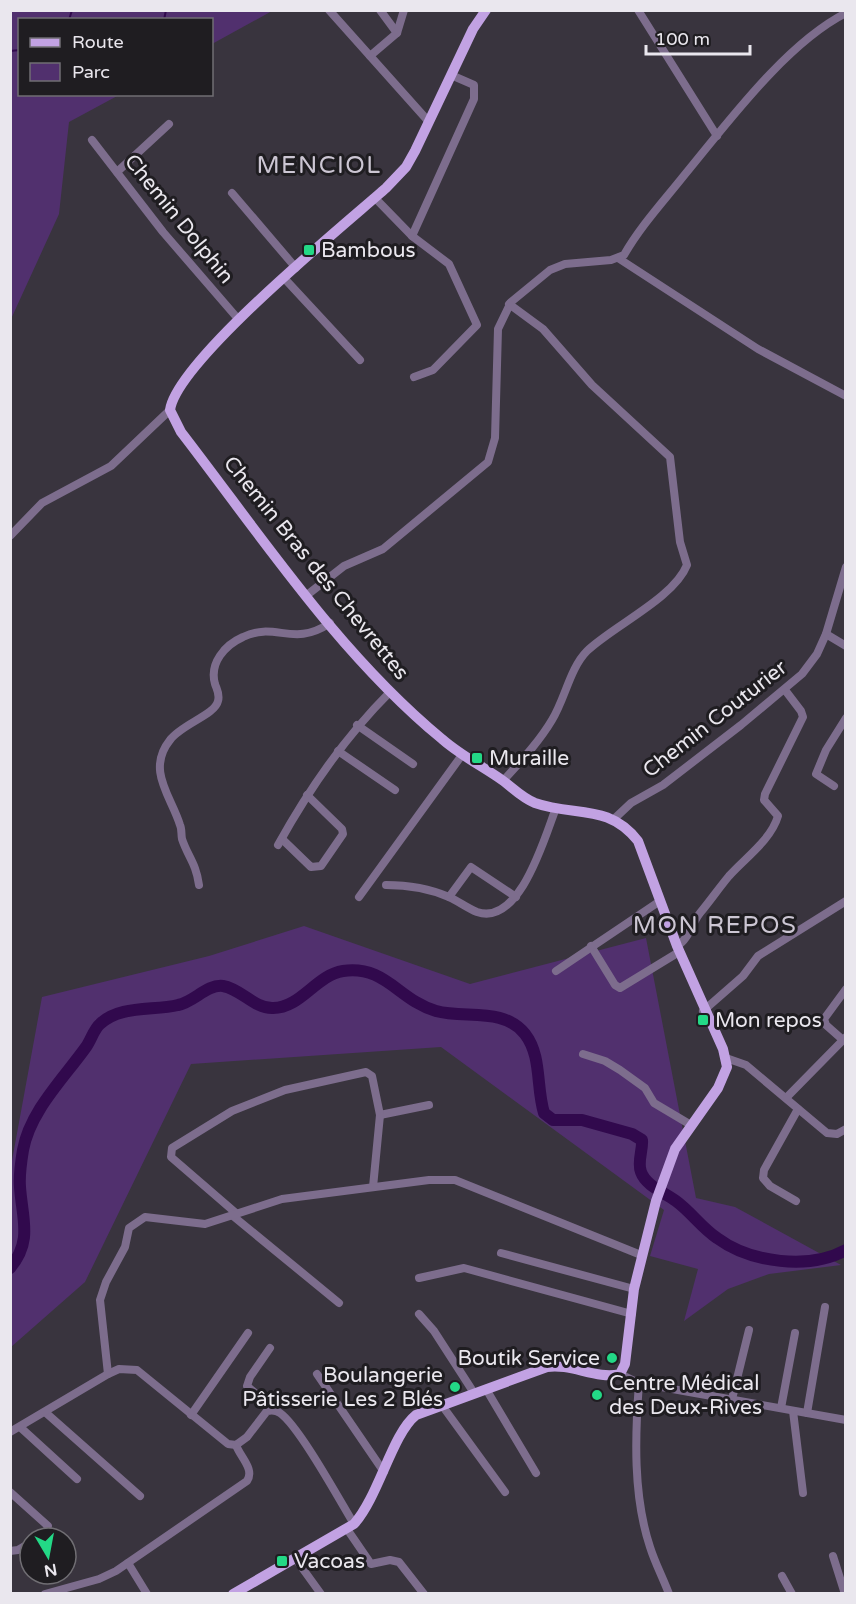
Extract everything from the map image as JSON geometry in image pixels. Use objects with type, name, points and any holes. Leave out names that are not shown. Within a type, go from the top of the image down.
[{"type":"main road","points":[[170,410],[173,399],[201,360],[239,320],[375,198],[406,166],[473,29],[486,10]]},
{"type":"main road","name":"Chemin Bras des Chevrettes","points":[[170,410],[181,432],[307,595],[390,693],[462,755],[533,802],[614,819]]},
{"type":"main road","points":[[233,1593],[351,1526],[366,1508],[410,1421],[416,1415],[441,1404],[554,1366],[610,1375],[620,1374],[625,1364],[634,1289],[656,1201],[675,1149],[726,1075],[726,1058],[703,1011],[638,841],[614,819]]},
{"type":"street","points":[[329,10],[429,122]]},
{"type":"street","points":[[380,10],[397,33]]},
{"type":"street","points":[[370,56],[397,33],[404,10]]},
{"type":"street","points":[[638,10],[717,136]]},
{"type":"street","points":[[618,258],[717,136],[797,46],[813,32],[846,13]]},
{"type":"street","points":[[412,236],[474,99],[474,85],[451,75]]},
{"type":"street","points":[[117,172],[169,124]]},
{"type":"street","name":"Chemin Dolphin","points":[[92,140],[169,239],[239,320]]},
{"type":"street","points":[[232,193],[296,268]]},
{"type":"street","points":[[375,198],[412,236],[449,264],[477,325],[433,370],[414,376]]},
{"type":"street","points":[[307,595],[344,566],[383,549],[488,462],[495,438],[498,329],[509,304],[550,270],[565,264],[618,258],[758,349],[846,396]]},
{"type":"street","points":[[284,278],[360,360]]},
{"type":"street","points":[[503,781],[552,721],[583,656],[614,630],[653,603],[683,573],[687,565],[680,542],[670,457],[592,385],[548,333],[509,304]]},
{"type":"street","points":[[10,536],[42,503],[111,466],[170,410]]},
{"type":"street","name":"Chemin Couturier","points":[[614,819],[624,808],[663,785],[785,690],[810,664],[826,634],[846,567]]},
{"type":"street","points":[[199,885],[196,865],[182,838],[181,826],[161,779],[159,766],[167,743],[183,726],[200,719],[216,707],[219,697],[214,682],[215,663],[222,651],[233,642],[257,632],[303,636],[317,632],[330,623]]},
{"type":"street","points":[[826,634],[843,644],[846,634]]},
{"type":"street","points":[[591,946],[615,985],[620,988],[678,949],[693,923],[717,891],[768,835],[778,816],[764,800],[765,794],[803,717],[785,690]]},
{"type":"street","points":[[307,795],[342,829],[343,834],[321,866],[316,868],[310,867],[280,842],[307,795],[357,725],[390,693]]},
{"type":"street","points":[[834,786],[816,774],[826,750],[846,718]]},
{"type":"street","points":[[357,725],[413,764]]},
{"type":"street","points":[[338,751],[395,790]]},
{"type":"street","points":[[359,897],[462,755]]},
{"type":"street","points":[[386,885],[412,885],[449,897],[484,913],[504,908],[516,897],[529,873],[556,808]]},
{"type":"street","points":[[449,897],[471,867],[516,897]]},
{"type":"street","points":[[556,971],[660,901]]},
{"type":"street","points":[[703,1011],[743,976],[758,956],[846,901]]},
{"type":"street","points":[[787,1097],[844,1038],[826,1025],[824,1019],[846,989]]},
{"type":"street","points":[[583,1054],[605,1060],[645,1088],[654,1103],[691,1125]]},
{"type":"street","points":[[726,1058],[746,1065],[787,1097],[827,1133],[837,1134],[846,1129]]},
{"type":"street","points":[[339,1303],[171,1157],[172,1148],[232,1111],[285,1090],[366,1072],[372,1076],[380,1115],[373,1187]]},
{"type":"street","points":[[380,1115],[429,1105]]},
{"type":"street","points":[[796,1201],[770,1186],[763,1178],[764,1170],[798,1109]]},
{"type":"street","points":[[108,1374],[100,1300],[106,1282],[125,1247],[133,1223],[152,1217],[206,1224],[282,1199],[373,1187],[455,1180],[641,1255]]},
{"type":"street","points":[[501,1253],[634,1289]]},
{"type":"street","points":[[419,1278],[464,1268],[632,1314]]},
{"type":"street","points":[[807,1413],[825,1307]]},
{"type":"street","points":[[419,1314],[434,1331],[474,1393]]},
{"type":"street","points":[[732,1400],[749,1330]]},
{"type":"street","points":[[191,1415],[248,1333]]},
{"type":"street","points":[[781,1408],[795,1333]]},
{"type":"street","points":[[270,1348],[250,1377],[247,1386],[267,1403],[270,1410],[282,1414],[300,1437],[371,1564],[390,1560],[399,1562],[424,1593]]},
{"type":"street","points":[[10,1432],[108,1374],[119,1369],[137,1370],[221,1441],[236,1445],[249,1468],[250,1476],[247,1481],[128,1563],[107,1576],[78,1585],[84,1593]]},
{"type":"street","points":[[317,1374],[384,1472]]},
{"type":"street","points":[[620,1374],[639,1383],[846,1420]]},
{"type":"street","points":[[639,1383],[636,1447],[643,1522],[650,1548],[669,1593]]},
{"type":"street","points":[[486,1389],[536,1473]]},
{"type":"street","points":[[441,1404],[506,1492]]},
{"type":"street","points":[[236,1445],[247,1437],[262,1415],[270,1410]]},
{"type":"street","points":[[793,1411],[803,1493]]},
{"type":"street","points":[[45,1412],[140,1496]]},
{"type":"street","points":[[20,1427],[77,1479]]},
{"type":"street","points":[[10,1492],[48,1526]]},
{"type":"street","points":[[833,1556],[845,1593]]},
{"type":"street","points":[[295,1558],[321,1593]]},
{"type":"street","points":[[128,1563],[147,1593]]},
{"type":"street","points":[[782,1576],[792,1593]]},
{"type":"street","points":[[45,1593],[74,1586]]},
{"type":"green space","points":[[10,11],[272,11],[213,43],[213,18],[18,18],[18,96],[117,96],[69,122],[59,214],[11,319]]},
{"type":"green space","points":[[304,926],[470,984],[646,938],[696,1198],[735,1207],[841,1265],[769,1274],[728,1289],[684,1321],[698,1269],[650,1256],[664,1210],[441,1047],[191,1064],[85,1282],[11,1347],[11,1166],[42,997],[209,956]]},
{"type":"waterway","points":[[70,18],[72,10]]},
{"type":"waterway","points":[[164,18],[166,10]]},
{"type":"waterway","points":[[10,51],[18,50]]},
{"type":"waterway","points":[[10,1268],[22,1248],[24,1239],[20,1178],[27,1136],[40,1108],[86,1047],[100,1024],[108,1018],[127,1011],[184,1003],[217,986],[230,988],[265,1007],[282,1007],[300,998],[324,979],[343,971],[370,973],[423,1006],[436,1011],[495,1017],[516,1026],[525,1034],[534,1052],[544,1113],[553,1120],[582,1120],[632,1134],[642,1140],[640,1168],[643,1177],[731,1247],[763,1258],[798,1262],[815,1260],[846,1250]]},
{"type":"place","name":"Bambous","points":[[309,250]]},
{"type":"place","name":"Muraille","points":[[477,758]]},
{"type":"place","name":"Mon repos","points":[[703,1020]]},
{"type":"place","name":"Boutik Service","points":[[612,1358]]},
{"type":"place","name":"Boulangerie Pâtisserie Les 2 Blés","points":[[455,1387]]},
{"type":"place","name":"Centre Médical des Deux-Rives","points":[[597,1395]]},
{"type":"place","name":"Vacoas","points":[[282,1561]]},
{"type":"district","name":"MENCIOL","points":[[319,165]]},
{"type":"district","name":"MON REPOS","points":[[715,925]]}]
